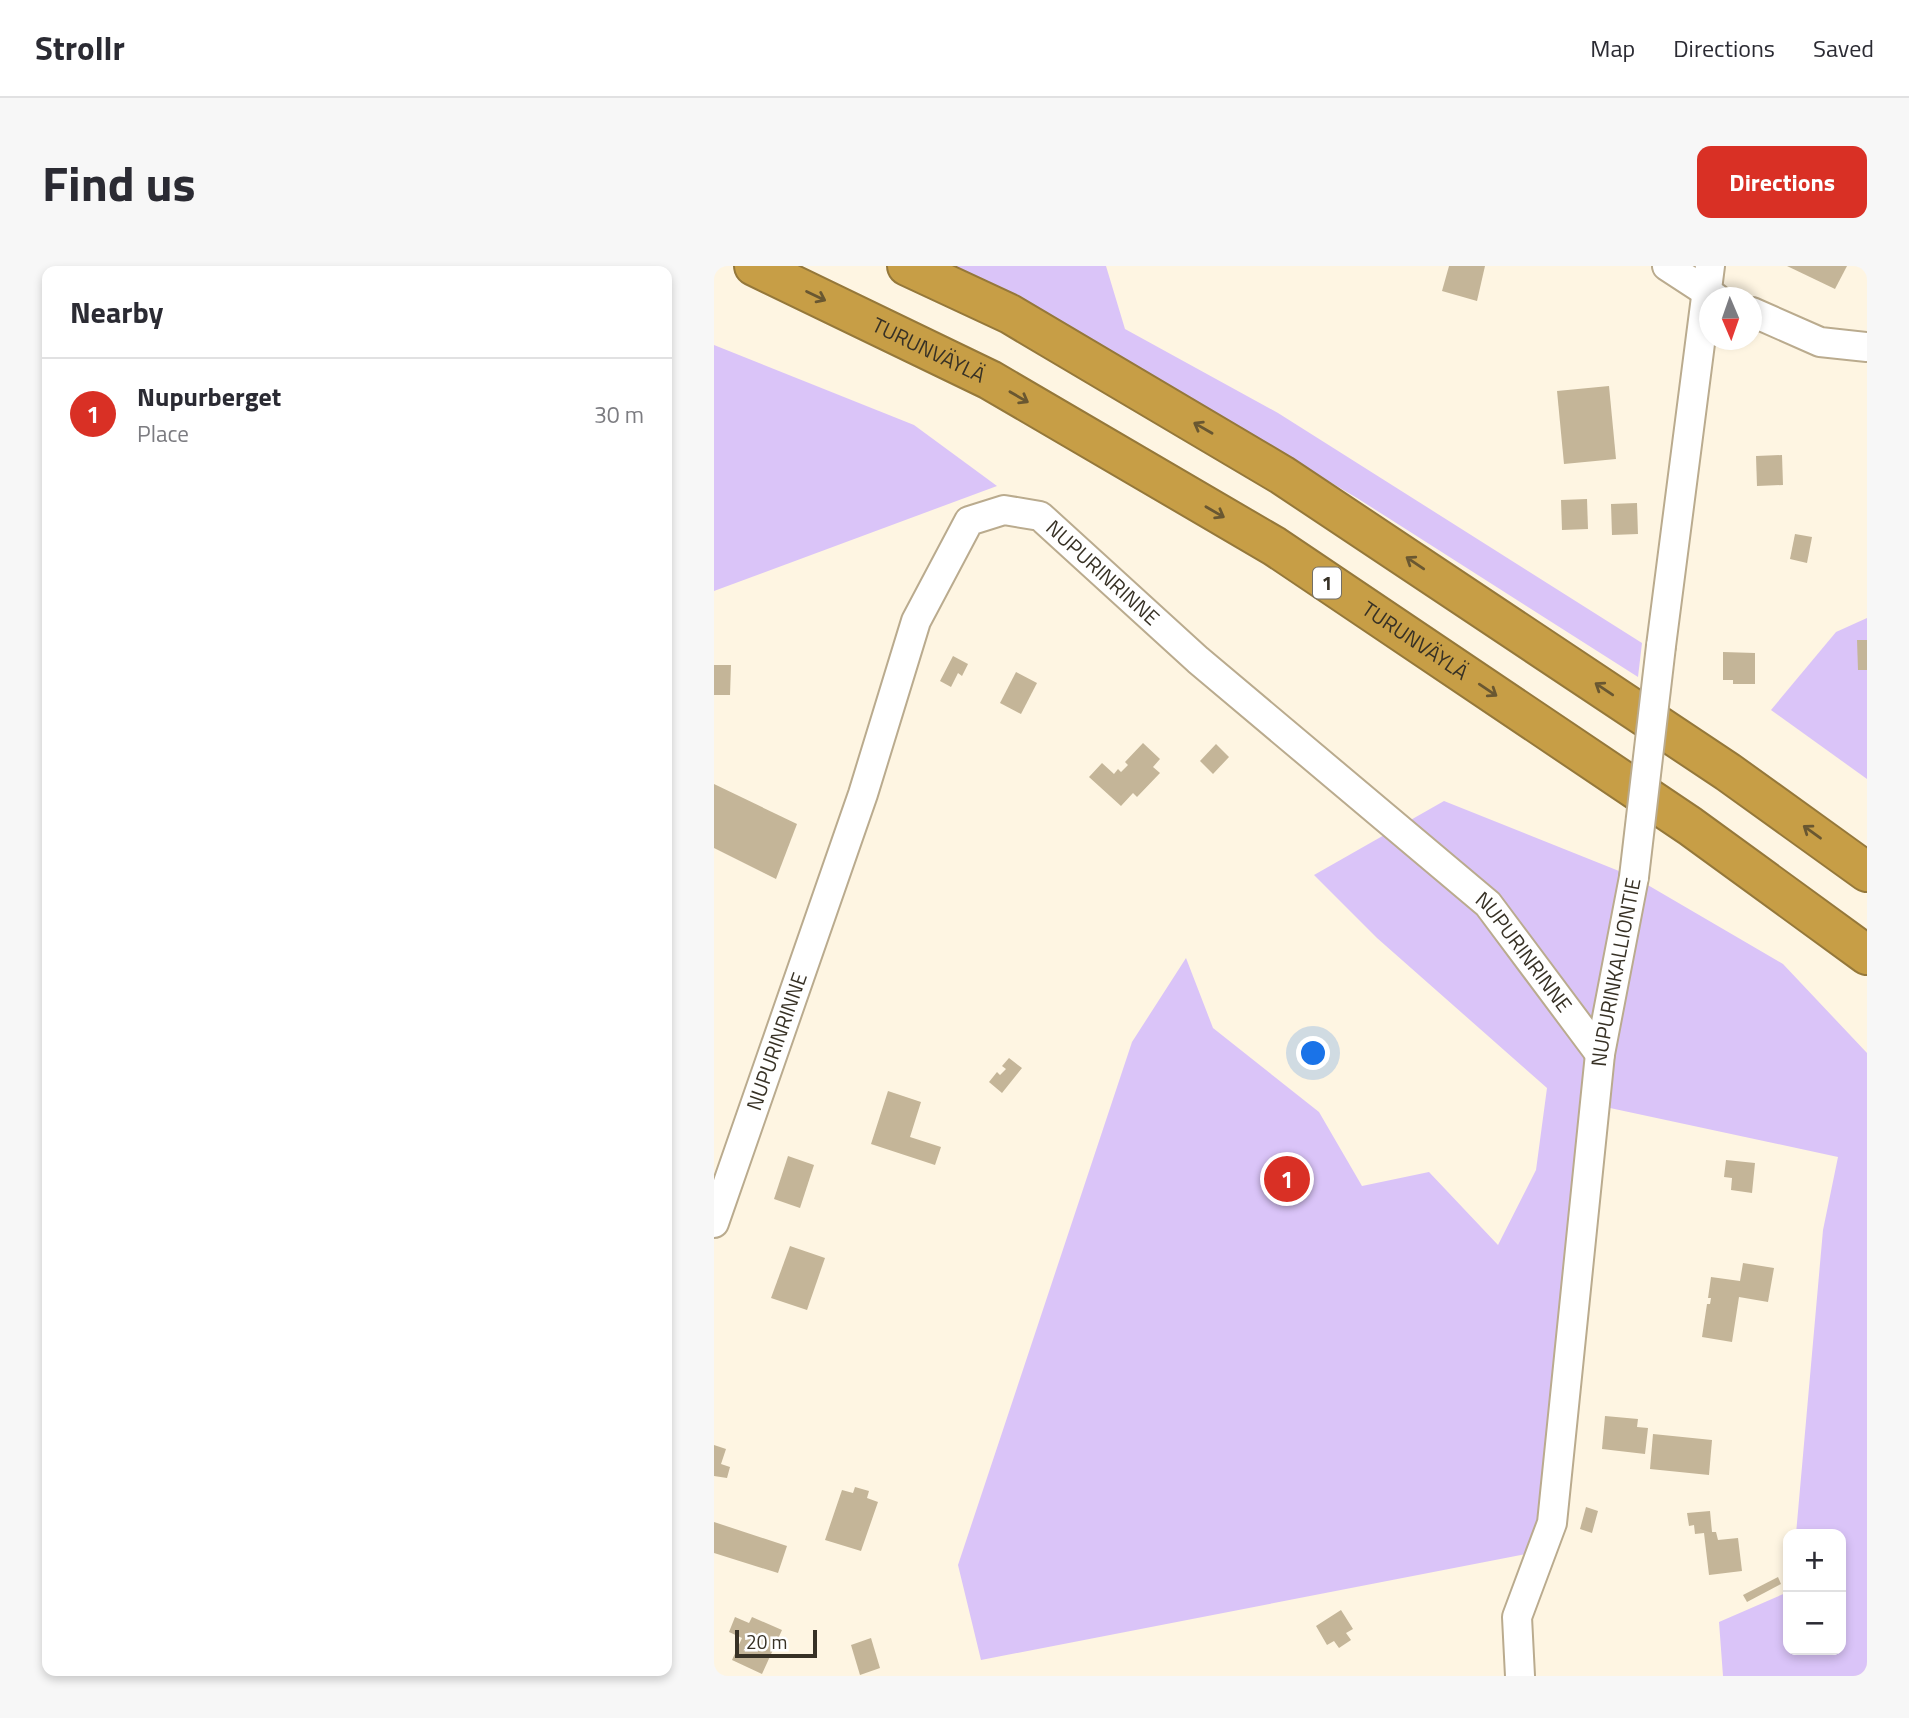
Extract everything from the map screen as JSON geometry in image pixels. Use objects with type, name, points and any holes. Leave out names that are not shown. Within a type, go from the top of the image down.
[{"type":"highway","name":"TURUNVÄYLÄ","points":[[754,266],[990,380],[1274,546],[1690,826],[1867,955]]},
{"type":"highway","points":[[907,266],[1010,314],[1282,474],[1728,772],[1867,872]]},
{"type":"street","points":[[1667,266],[1711,286]]},
{"type":"street","name":"NUPURINKALLIONTIE","points":[[1520,1676],[1517,1617],[1552,1523],[1600,1054],[1634,877],[1661,646],[1711,286]]},
{"type":"street","points":[[1762,316],[1820,342],[1867,347]]},
{"type":"street","name":"NUPURINRINNE","points":[[714,1223],[863,794],[916,621],[969,521],[1004,510],[1041,516],[1198,660],[1488,904],[1600,1054]]},
{"type":"shaded area","points":[[955,266],[1106,266],[1125,329],[1278,413],[1642,643],[1638,677],[1357,498],[1151,376]]},
{"type":"shaded area","points":[[714,345],[914,425],[997,486],[714,591]]},
{"type":"shaded area","points":[[1867,618],[1867,779],[1771,710],[1836,632]]},
{"type":"shaded area","points":[[1444,801],[1634,877],[1783,964],[1867,1053],[1867,1676],[1723,1676],[1719,1622],[1783,1594],[1783,1655],[1846,1655],[1846,1529],[1796,1529],[1823,1230],[1838,1157],[1596,1105],[1542,1551],[981,1660],[958,1565],[1132,1042],[1186,958],[1213,1028],[1319,1112],[1362,1186],[1429,1172],[1498,1245],[1536,1170],[1547,1088],[1377,938],[1314,875]]},
{"type":"building","points":[[1449,266],[1485,266],[1477,301],[1442,291]]},
{"type":"building","points":[[1787,266],[1847,266],[1835,289]]},
{"type":"building","points":[[1609,386],[1616,459],[1564,464],[1557,391]]},
{"type":"building","points":[[1782,455],[1783,485],[1757,486],[1756,456]]},
{"type":"building","points":[[1587,499],[1588,529],[1562,530],[1561,500]]},
{"type":"building","points":[[1637,503],[1638,534],[1612,535],[1611,504]]},
{"type":"building","points":[[1795,534],[1812,537],[1807,563],[1790,559]]},
{"type":"building","points":[[1857,640],[1867,640],[1867,670],[1858,670]]},
{"type":"building","points":[[1723,652],[1755,653],[1755,684],[1733,684],[1733,680],[1723,680]]},
{"type":"building","points":[[953,656],[968,664],[962,676],[958,673],[951,687],[940,681]]},
{"type":"building","points":[[714,665],[731,665],[730,695],[714,695]]},
{"type":"building","points":[[1016,672],[1037,683],[1021,714],[1000,703]]},
{"type":"building","points":[[1143,743],[1160,759],[1153,767],[1160,773],[1137,797],[1133,793],[1121,806],[1089,777],[1102,763],[1114,774],[1118,769],[1121,772],[1128,765],[1125,762]]},
{"type":"building","points":[[1216,744],[1229,757],[1213,774],[1200,761]]},
{"type":"building","points":[[714,784],[797,824],[776,879],[714,848]]},
{"type":"building","points":[[1009,1058],[1022,1068],[1002,1093],[989,1082],[997,1072],[1000,1075],[1006,1069],[1002,1066]]},
{"type":"building","points":[[888,1091],[921,1102],[910,1137],[941,1147],[935,1165],[871,1144]]},
{"type":"building","points":[[788,1156],[814,1165],[800,1208],[774,1199]]},
{"type":"building","points":[[1726,1160],[1755,1163],[1752,1193],[1731,1190],[1732,1178],[1724,1177]]},
{"type":"building","points":[[790,1246],[825,1258],[807,1310],[771,1298]]},
{"type":"building","points":[[1743,1263],[1774,1268],[1768,1302],[1739,1297],[1732,1342],[1702,1337],[1707,1304],[1710,1304],[1711,1298],[1708,1298],[1711,1277],[1740,1281]]},
{"type":"building","points":[[1605,1416],[1638,1419],[1637,1427],[1648,1428],[1645,1454],[1602,1449]]},
{"type":"building","points":[[1653,1434],[1712,1440],[1709,1475],[1650,1469]]},
{"type":"building","points":[[714,1445],[726,1449],[721,1464],[730,1467],[727,1478],[714,1476]]},
{"type":"building","points":[[855,1487],[869,1491],[867,1498],[878,1502],[861,1551],[825,1540],[842,1490],[853,1493]]},
{"type":"building","points":[[1586,1507],[1598,1511],[1592,1533],[1580,1529]]},
{"type":"building","points":[[1710,1511],[1712,1532],[1716,1532],[1718,1540],[1738,1538],[1742,1571],[1709,1575],[1704,1533],[1695,1534],[1694,1525],[1689,1526],[1687,1513]]},
{"type":"building","points":[[714,1522],[787,1546],[778,1573],[714,1553]]},
{"type":"building","points":[[1778,1577],[1781,1584],[1747,1602],[1743,1595]]},
{"type":"building","points":[[1341,1610],[1353,1629],[1346,1633],[1351,1640],[1339,1648],[1334,1641],[1327,1645],[1316,1626]]},
{"type":"building","points":[[735,1617],[749,1623],[752,1617],[782,1630],[762,1674],[732,1660],[742,1638],[729,1632]]},
{"type":"building","points":[[871,1638],[880,1668],[860,1675],[851,1645]]},
{"type":"place","name":"Nupurberget","points":[[1287,1179]]}]
